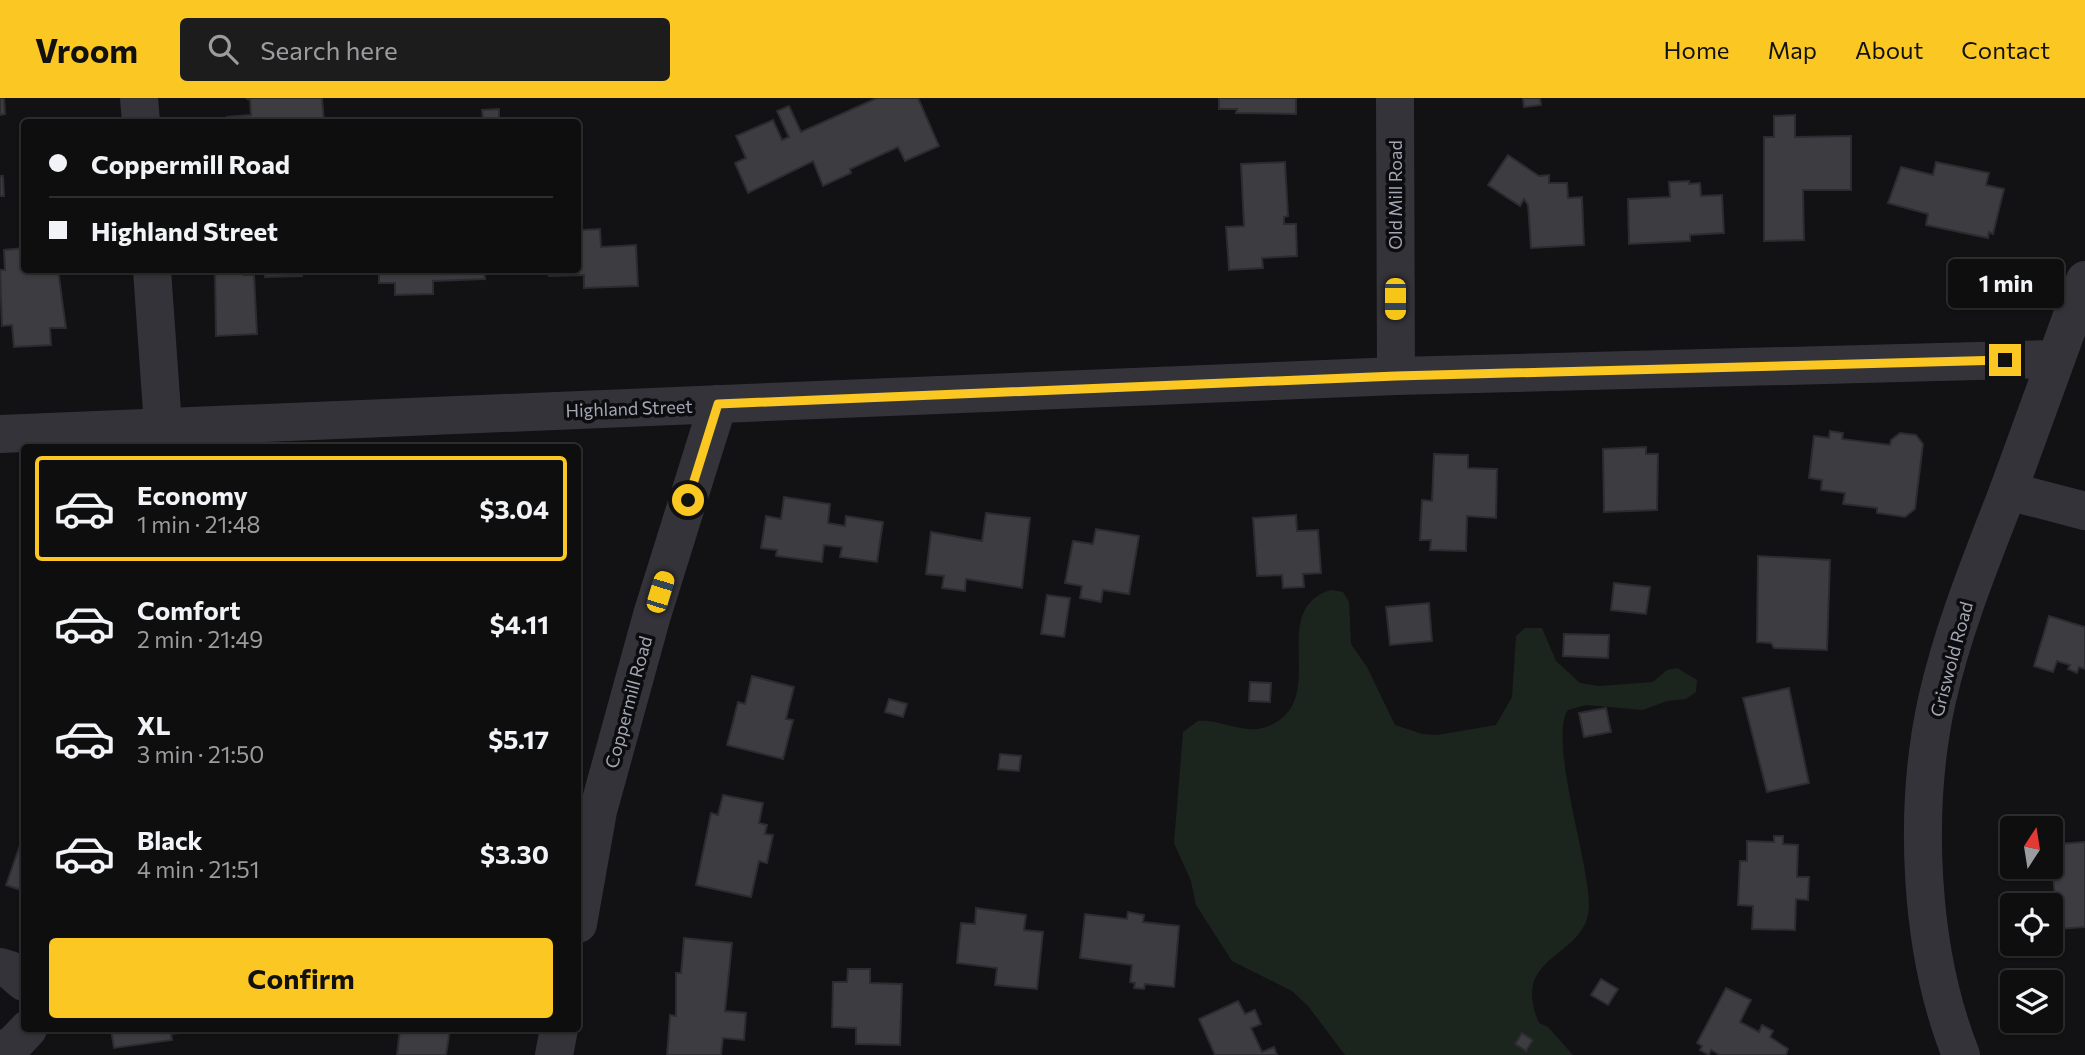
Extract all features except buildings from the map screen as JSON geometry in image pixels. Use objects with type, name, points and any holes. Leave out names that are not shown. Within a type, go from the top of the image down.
[{"type":"street","points":[[139,98],[141,119]]},
{"type":"street","name":"Old Mill Road","points":[[1395,98],[1396,376]]},
{"type":"street","points":[[152,273],[163,426]]},
{"type":"street","name":"Griswold Road","points":[[1961,1055],[1940,985],[1930,928],[1924,866],[1928,751],[1937,699],[1953,642],[2085,280]]},
{"type":"street","name":"Highland Street","points":[[0,434],[1396,376],[2056,359]]},
{"type":"street","name":"Coppermill Road","points":[[581,908],[602,798],[652,615],[718,404]]},
{"type":"street","points":[[2008,491],[2085,511]]},
{"type":"street","points":[[0,967],[10,970],[21,979]]},
{"type":"street","points":[[0,1050],[13,1045],[25,1032]]},
{"type":"street","points":[[554,1055],[558,1032]]},
{"type":"shaded area","points":[[1331,590],[1343,592],[1349,602],[1351,644],[1367,667],[1395,725],[1422,734],[1437,735],[1496,725],[1512,697],[1516,636],[1525,628],[1542,628],[1556,661],[1580,683],[1599,686],[1653,682],[1667,670],[1677,668],[1697,680],[1696,692],[1686,699],[1667,701],[1643,710],[1586,705],[1568,710],[1563,725],[1566,773],[1589,904],[1586,922],[1577,936],[1541,969],[1534,982],[1532,1000],[1539,1023],[1548,1027],[1573,1055],[1345,1055],[1308,1006],[1292,991],[1232,961],[1196,905],[1191,881],[1174,843],[1183,732],[1198,721],[1258,729],[1286,715],[1295,698],[1299,678],[1302,616],[1312,601]]},
{"type":"route","points":[[688,500],[718,404],[1396,376],[2005,360]]}]
